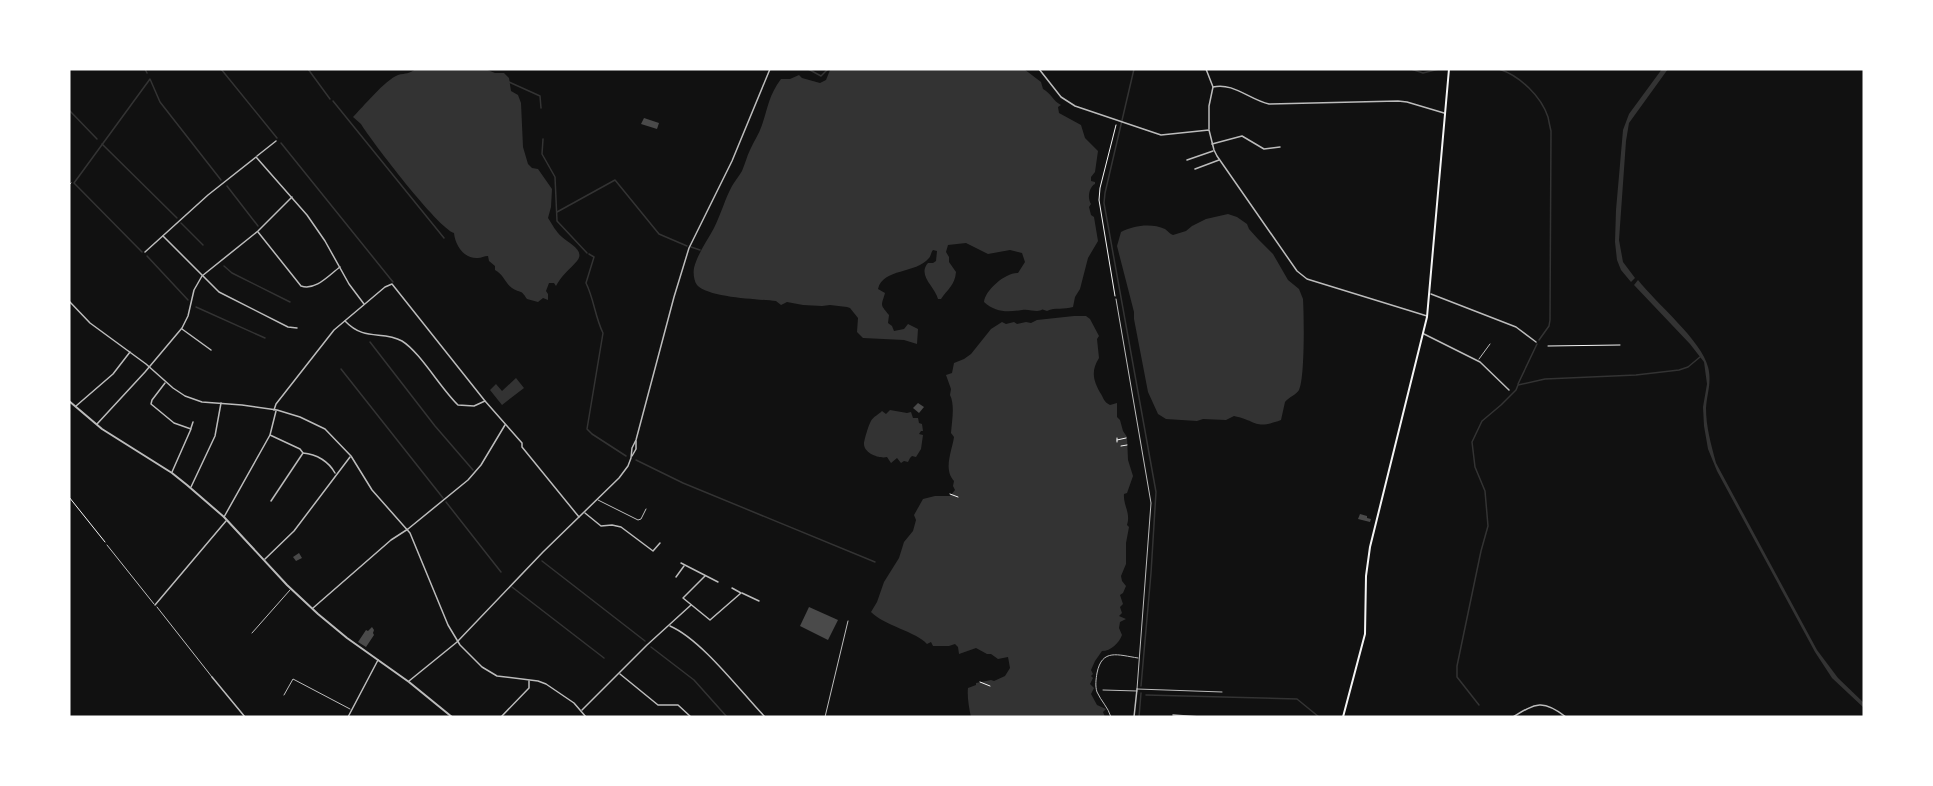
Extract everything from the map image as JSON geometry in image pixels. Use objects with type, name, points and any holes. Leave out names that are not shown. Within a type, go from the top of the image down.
[{"type":"main road","points":[[1343,717],[1365,634],[1366,576],[1370,547],[1427,316],[1449,69]]},
{"type":"street","points":[[409,682],[457,642],[543,552],[622,475],[631,458],[688,248],[732,161],[770,69]]},
{"type":"street","points":[[1039,69],[1070,105],[1164,135],[1209,130]]},
{"type":"street","points":[[1206,69],[1213,87],[1209,106],[1209,130],[1214,150],[1297,272],[1304,277],[1427,316]]},
{"type":"street","points":[[1213,87],[1218,85],[1242,92],[1269,104],[1398,101],[1445,113]]},
{"type":"street","points":[[1116,125],[1118,120]]},
{"type":"street","points":[[1212,144],[1242,136],[1264,149],[1280,147]]},
{"type":"street","points":[[145,252],[208,195],[276,141]]},
{"type":"street","points":[[1187,160],[1214,150]]},
{"type":"street","points":[[256,157],[316,227],[349,284],[364,304]]},
{"type":"street","points":[[1195,169],[1220,160]]},
{"type":"street","points":[[96,425],[150,367],[182,328],[188,316],[194,290],[202,276],[258,231],[292,197]]},
{"type":"street","points":[[258,231],[301,286],[307,288],[314,286],[340,267]]},
{"type":"street","points":[[162,235],[215,289],[288,327],[297,328]]},
{"type":"street","points":[[155,605],[225,518],[270,435],[276,404],[334,330],[387,285],[394,285],[580,518]]},
{"type":"street","points":[[1430,294],[1516,327],[1536,342]]},
{"type":"street","points":[[69,301],[90,323],[189,398],[202,402],[275,410],[320,425],[351,456],[372,490],[415,541],[457,642],[476,662],[489,671],[509,678],[529,679],[546,684],[574,703],[586,717]]},
{"type":"street","points":[[345,321],[364,334],[391,337],[406,344],[458,405],[474,406],[485,401]]},
{"type":"street","points":[[182,328],[212,350]]},
{"type":"street","points":[[1424,334],[1478,361],[1509,390]]},
{"type":"street","points":[[76,407],[83,398],[113,374],[130,352]]},
{"type":"street","points":[[166,382],[151,404],[174,423],[191,429]]},
{"type":"street","points":[[69,401],[96,425],[172,473],[225,518],[312,609],[452,717]]},
{"type":"street","points":[[190,488],[215,436],[221,403]]},
{"type":"street","points":[[172,473],[192,422]]},
{"type":"street","points":[[312,609],[381,548],[408,530],[473,474],[506,425]]},
{"type":"street","points":[[270,435],[300,449],[303,453],[329,463],[336,474]]},
{"type":"street","points":[[271,501],[303,453]]},
{"type":"street","points":[[264,560],[294,531],[351,456]]},
{"type":"street","points":[[585,513],[602,526],[621,527],[653,551],[660,543]]},
{"type":"street","points":[[681,563],[718,582]]},
{"type":"street","points":[[676,577],[685,565]]},
{"type":"street","points":[[705,576],[683,598],[710,621],[741,592]]},
{"type":"street","points":[[732,588],[759,601]]},
{"type":"street","points":[[581,711],[659,633],[691,605]]},
{"type":"street","points":[[669,626],[697,646],[765,717]]},
{"type":"street","points":[[348,717],[378,660]]},
{"type":"street","points":[[620,673],[658,705],[678,705],[691,717]]},
{"type":"street","points":[[212,676],[245,717]]},
{"type":"street","points":[[501,717],[529,687],[529,679]]},
{"type":"street","points":[[1134,717],[1137,690]]},
{"type":"street","points":[[1515,716],[1539,704],[1546,704],[1566,717]]},
{"type":"street","points":[[1173,715],[1200,717]]},
{"type":"lane","points":[[1116,299],[1151,503],[1137,690]]},
{"type":"lane","points":[[1478,361],[1490,344]]},
{"type":"lane","points":[[598,500],[638,520],[641,519],[646,509]]},
{"type":"lane","points":[[107,544],[212,676]]},
{"type":"lane","points":[[252,633],[291,589]]},
{"type":"lane","points":[[825,717],[848,621]]},
{"type":"lane","points":[[1111,717],[1096,690],[1100,662],[1102,658],[1113,655],[1140,658]]},
{"type":"lane","points":[[284,695],[293,679],[352,710]]},
{"type":"lane","points":[[1103,690],[1222,692]]},
{"type":"path","points":[[1116,125],[1099,200],[1116,299]]},
{"type":"path","points":[[1548,346],[1620,345]]},
{"type":"path","points":[[1117,440],[1126,438]]},
{"type":"path","points":[[1121,446],[1127,445]]},
{"type":"path","points":[[950,494],[958,497]]},
{"type":"path","points":[[69,497],[107,544]]},
{"type":"path","points":[[980,682],[990,686]]},
{"type":"shaded area","points":[[416,69],[485,69],[495,73],[504,73],[509,78],[511,91],[518,95],[521,103],[523,147],[528,164],[538,169],[552,189],[548,218],[558,233],[579,253],[577,261],[556,286],[554,283],[549,283],[546,291],[548,300],[543,298],[538,302],[527,299],[522,292],[510,286],[495,270],[488,256],[473,258],[465,254],[458,246],[454,233],[446,228],[420,201],[361,124],[353,117],[387,82],[398,75]]},
{"type":"shaded area","points":[[1024,69],[1041,82],[1043,89],[1061,105],[1058,107],[1059,113],[1081,125],[1085,138],[1098,151],[1095,172],[1091,177],[1091,181],[1095,184],[1090,190],[1091,204],[1089,207],[1094,217],[1098,241],[1088,258],[1073,307],[1047,311],[1042,309],[1007,311],[989,306],[984,302],[988,292],[1008,275],[1018,273],[1025,262],[1022,253],[1010,250],[988,254],[966,243],[948,245],[946,252],[956,272],[952,284],[941,299],[938,299],[924,272],[928,263],[936,261],[937,251],[933,250],[930,257],[916,267],[893,274],[881,282],[878,289],[885,293],[882,305],[889,315],[888,323],[894,331],[904,329],[908,324],[918,329],[917,344],[904,340],[863,338],[857,332],[858,318],[847,307],[787,302],[781,305],[776,301],[712,293],[697,285],[694,268],[700,252],[714,228],[732,186],[742,171],[777,85],[781,79],[790,79],[799,75],[820,83],[826,80],[830,70]]},
{"type":"shaded area","points":[[1662,69],[1668,69],[1629,123],[1626,141],[1619,240],[1623,262],[1635,278],[1631,282],[1621,270],[1617,260],[1615,242],[1623,130],[1629,114]]},
{"type":"shaded area","points":[[1228,214],[1247,224],[1273,254],[1288,280],[1299,289],[1303,299],[1304,331],[1299,390],[1285,402],[1281,420],[1272,423],[1256,424],[1234,416],[1226,420],[1166,419],[1158,414],[1148,392],[1134,312],[1117,246],[1121,232],[1137,226],[1149,225],[1165,229],[1173,235],[1186,231],[1206,219]]},
{"type":"shaded area","points":[[1638,280],[1688,334],[1704,357],[1710,378],[1706,408],[1707,422],[1716,463],[1817,650],[1838,678],[1864,703],[1864,708],[1832,678],[1815,652],[1717,471],[1708,449],[1704,426],[1703,407],[1707,384],[1704,362],[1634,285]]},
{"type":"shaded area","points":[[1086,316],[1090,319],[1099,336],[1097,339],[1099,358],[1094,372],[1095,381],[1106,403],[1110,405],[1117,403],[1117,417],[1127,437],[1128,460],[1133,476],[1127,493],[1124,494],[1129,527],[1126,564],[1121,576],[1126,586],[1120,595],[1123,604],[1120,607],[1122,613],[1119,616],[1126,619],[1120,622],[1119,628],[1122,635],[1119,641],[1111,648],[1102,651],[1091,670],[1093,678],[1090,684],[1094,688],[1091,694],[1097,705],[1106,709],[1103,712],[1105,717],[971,717],[968,688],[976,683],[994,681],[1005,676],[1010,668],[1008,657],[998,659],[976,648],[959,654],[955,644],[933,646],[931,642],[927,644],[916,636],[876,617],[871,612],[884,582],[899,558],[904,542],[913,531],[916,520],[914,515],[923,499],[950,496],[955,490],[949,471],[954,437],[951,433],[953,408],[951,389],[946,375],[952,373],[954,363],[971,354],[991,329],[1002,322],[1006,324],[1031,323],[1037,320]]},
{"type":"shaded area","points":[[516,378],[524,388],[502,405],[490,390],[496,384],[502,391]]},
{"type":"shaded area","points":[[890,410],[911,412],[913,418],[918,418],[919,423],[922,424],[923,431],[919,434],[923,435],[921,449],[916,457],[912,456],[908,462],[901,463],[897,458],[891,463],[887,457],[873,455],[866,450],[864,444],[872,420],[882,411],[886,414]]},
{"type":"building","points":[[644,118],[659,123],[657,129],[641,124]]},
{"type":"building","points":[[918,403],[924,407],[919,413],[913,408]]},
{"type":"building","points":[[1360,514],[1371,519],[1370,522],[1358,519]]},
{"type":"building","points":[[299,553],[302,558],[296,561],[293,557]]},
{"type":"building","points":[[809,607],[838,620],[828,640],[800,626]]},
{"type":"building","points":[[372,627],[374,635],[366,647],[358,642],[366,630]]},
{"type":"waterway","points":[[145,69],[147,73]]},
{"type":"waterway","points":[[221,69],[277,138]]},
{"type":"waterway","points":[[308,69],[330,99]]},
{"type":"waterway","points":[[808,69],[821,76],[828,69]]},
{"type":"waterway","points":[[1134,69],[1104,203],[1156,492],[1141,686]]},
{"type":"waterway","points":[[1411,69],[1423,73],[1439,69]]},
{"type":"waterway","points":[[1499,69],[1515,76],[1535,94],[1545,109],[1551,131],[1550,320],[1549,326],[1539,340]]},
{"type":"waterway","points":[[142,252],[74,183],[150,79],[160,102],[221,180]]},
{"type":"waterway","points":[[509,82],[540,96],[541,108]]},
{"type":"waterway","points":[[333,101],[444,238]]},
{"type":"waterway","points":[[69,110],[97,139]]},
{"type":"waterway","points":[[543,139],[542,154],[555,177],[557,221],[587,253]]},
{"type":"waterway","points":[[281,143],[393,282]]},
{"type":"waterway","points":[[102,144],[177,218]]},
{"type":"waterway","points":[[557,212],[615,180],[659,234],[687,246]]},
{"type":"waterway","points":[[227,186],[258,226]]},
{"type":"waterway","points":[[181,223],[203,245]]},
{"type":"waterway","points":[[691,247],[700,250]]},
{"type":"waterway","points":[[589,254],[594,257],[586,283],[603,333],[587,429],[626,456]]},
{"type":"waterway","points":[[147,256],[188,300]]},
{"type":"waterway","points":[[224,266],[232,273],[290,302]]},
{"type":"waterway","points":[[196,307],[265,338]]},
{"type":"waterway","points":[[370,342],[435,426],[473,470]]},
{"type":"waterway","points":[[1518,384],[1537,344]]},
{"type":"waterway","points":[[1479,705],[1457,677],[1457,666],[1488,526],[1485,491],[1475,467],[1472,442],[1482,421],[1501,405],[1518,385],[1545,379],[1636,375],[1679,370],[1688,367],[1700,357]]},
{"type":"waterway","points":[[341,369],[443,498]]},
{"type":"waterway","points":[[636,460],[683,483],[875,562]]},
{"type":"waterway","points":[[446,502],[501,572]]},
{"type":"waterway","points":[[542,561],[645,641]]},
{"type":"waterway","points":[[512,587],[604,658]]},
{"type":"waterway","points":[[651,647],[694,680],[727,717]]},
{"type":"waterway","points":[[1139,717],[1141,693]]},
{"type":"waterway","points":[[1146,695],[1297,699],[1319,717]]}]
